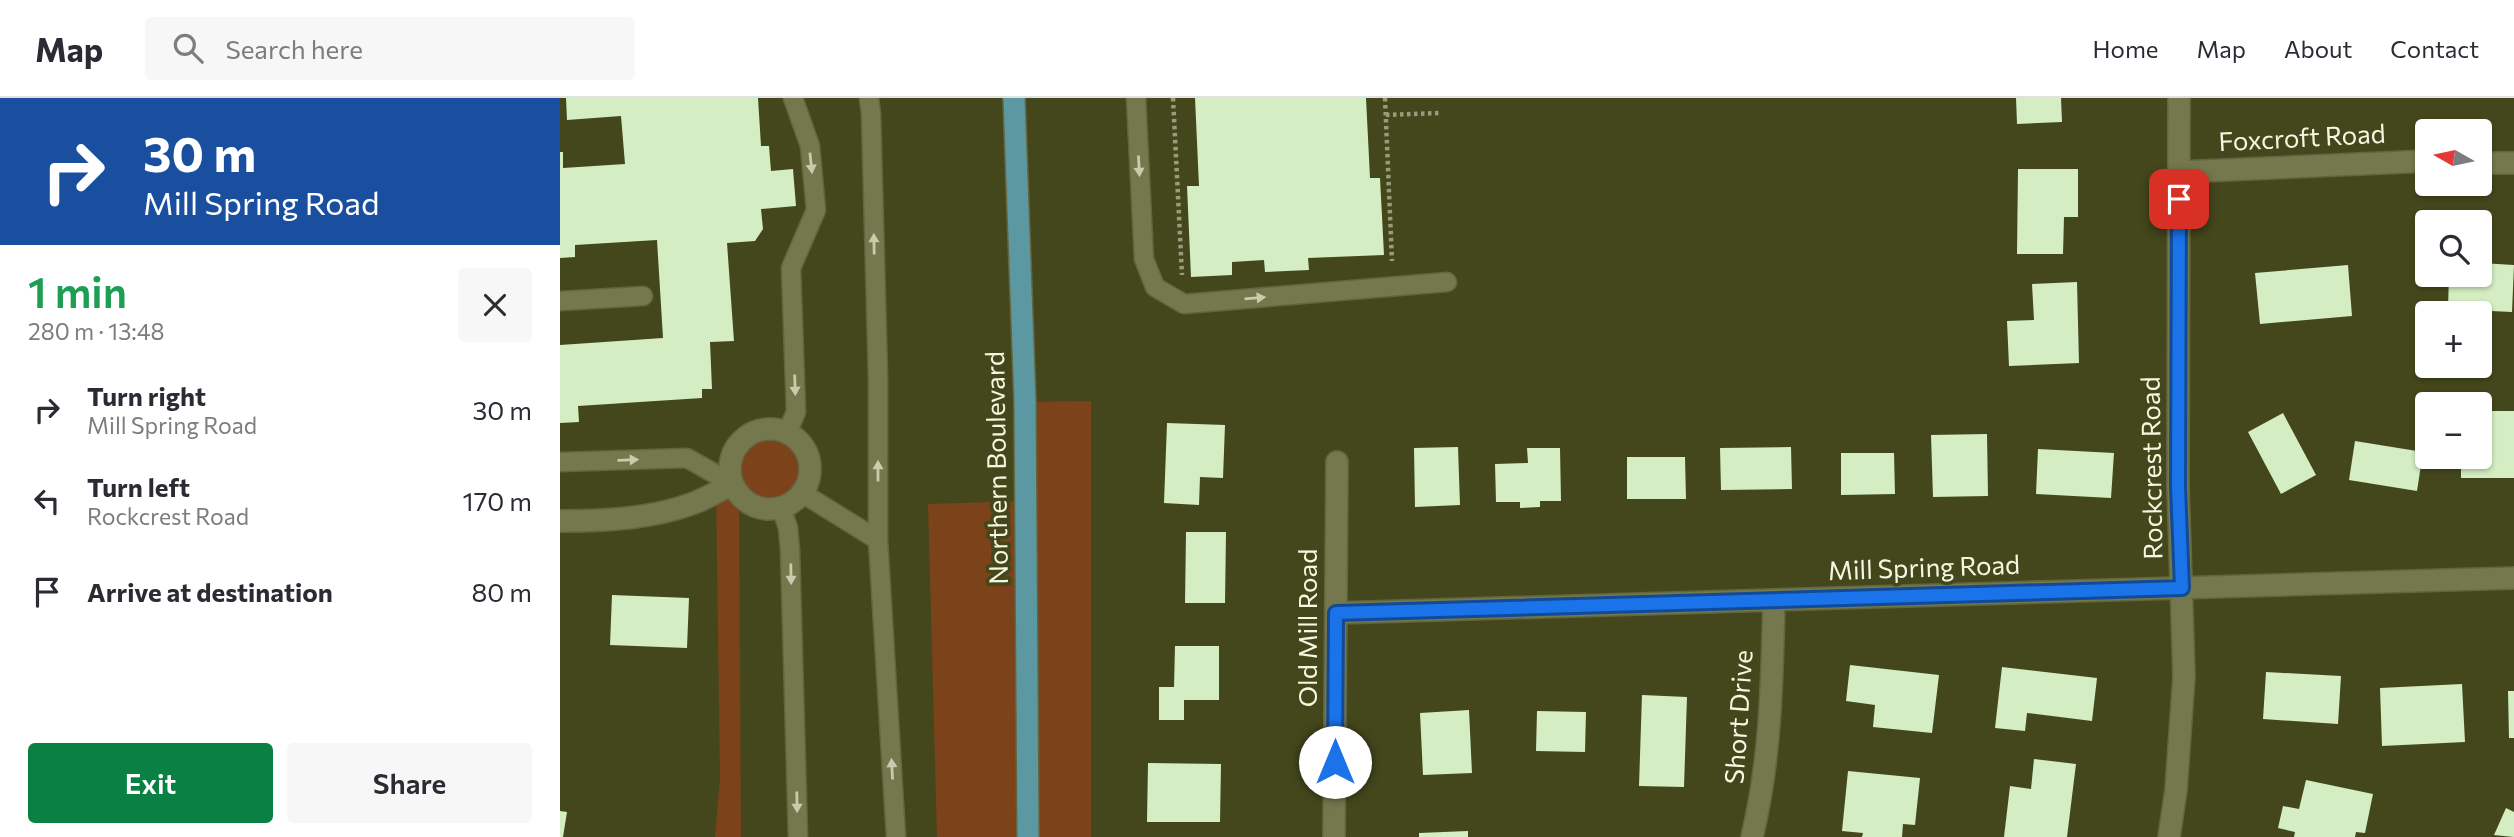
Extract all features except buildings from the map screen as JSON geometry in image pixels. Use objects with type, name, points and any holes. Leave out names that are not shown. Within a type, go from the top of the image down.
[{"type":"main road","name":"Northern Boulevard","points":[[1014,98],[1025,402],[1028,837]]},
{"type":"street","name":"Rockcrest Road","points":[[2169,837],[2183,711],[2184,652],[2178,487],[2179,98]]},
{"type":"street","name":"Foxcroft Road","points":[[2179,172],[2415,162]]},
{"type":"street","points":[[2492,163],[2514,163]]},
{"type":"street","points":[[774,429],[787,433],[797,439],[808,459],[807,482],[802,493],[792,502],[781,507],[758,507],[739,494],[733,484],[730,471],[732,457],[738,445],[761,430],[774,429]]},
{"type":"street","name":"Old Mill Road","points":[[1334,837],[1337,462]]},
{"type":"street","points":[[560,522],[658,514],[695,502],[733,484]]},
{"type":"street","name":"Mill Spring Road","points":[[1336,613],[2514,578]]},
{"type":"street","name":"Short Drive","points":[[1752,837],[1767,762],[1774,600]]},
{"type":"lane","points":[[787,433],[796,412],[791,268],[816,210],[810,146],[793,98]]},
{"type":"lane","points":[[869,98],[878,377],[878,540],[896,837]]},
{"type":"lane","points":[[1136,98],[1143,259],[1155,287],[1184,304],[1447,282]]},
{"type":"lane","points":[[560,300],[643,296]]},
{"type":"lane","points":[[560,463],[687,458],[733,484]]},
{"type":"lane","points":[[802,493],[878,540]]},
{"type":"lane","points":[[781,507],[788,528],[790,550],[798,837]]},
{"type":"path","points":[[1173,98],[1170,110],[1184,304]]},
{"type":"path","points":[[1385,98],[1393,286]]},
{"type":"path","points":[[1385,115],[1439,113]]},
{"type":"shaded area","points":[[1091,401],[1091,837],[937,837],[928,504],[1026,501],[1025,402]]},
{"type":"shaded area","points":[[774,429],[793,438],[804,451],[809,466],[807,481],[800,494],[789,504],[774,509],[757,507],[739,495],[741,837],[715,837],[720,778],[716,491],[732,481],[732,460],[740,444],[754,434]]},
{"type":"route","points":[[1335,762],[1336,613],[2182,588],[2178,487],[2179,199]]}]
